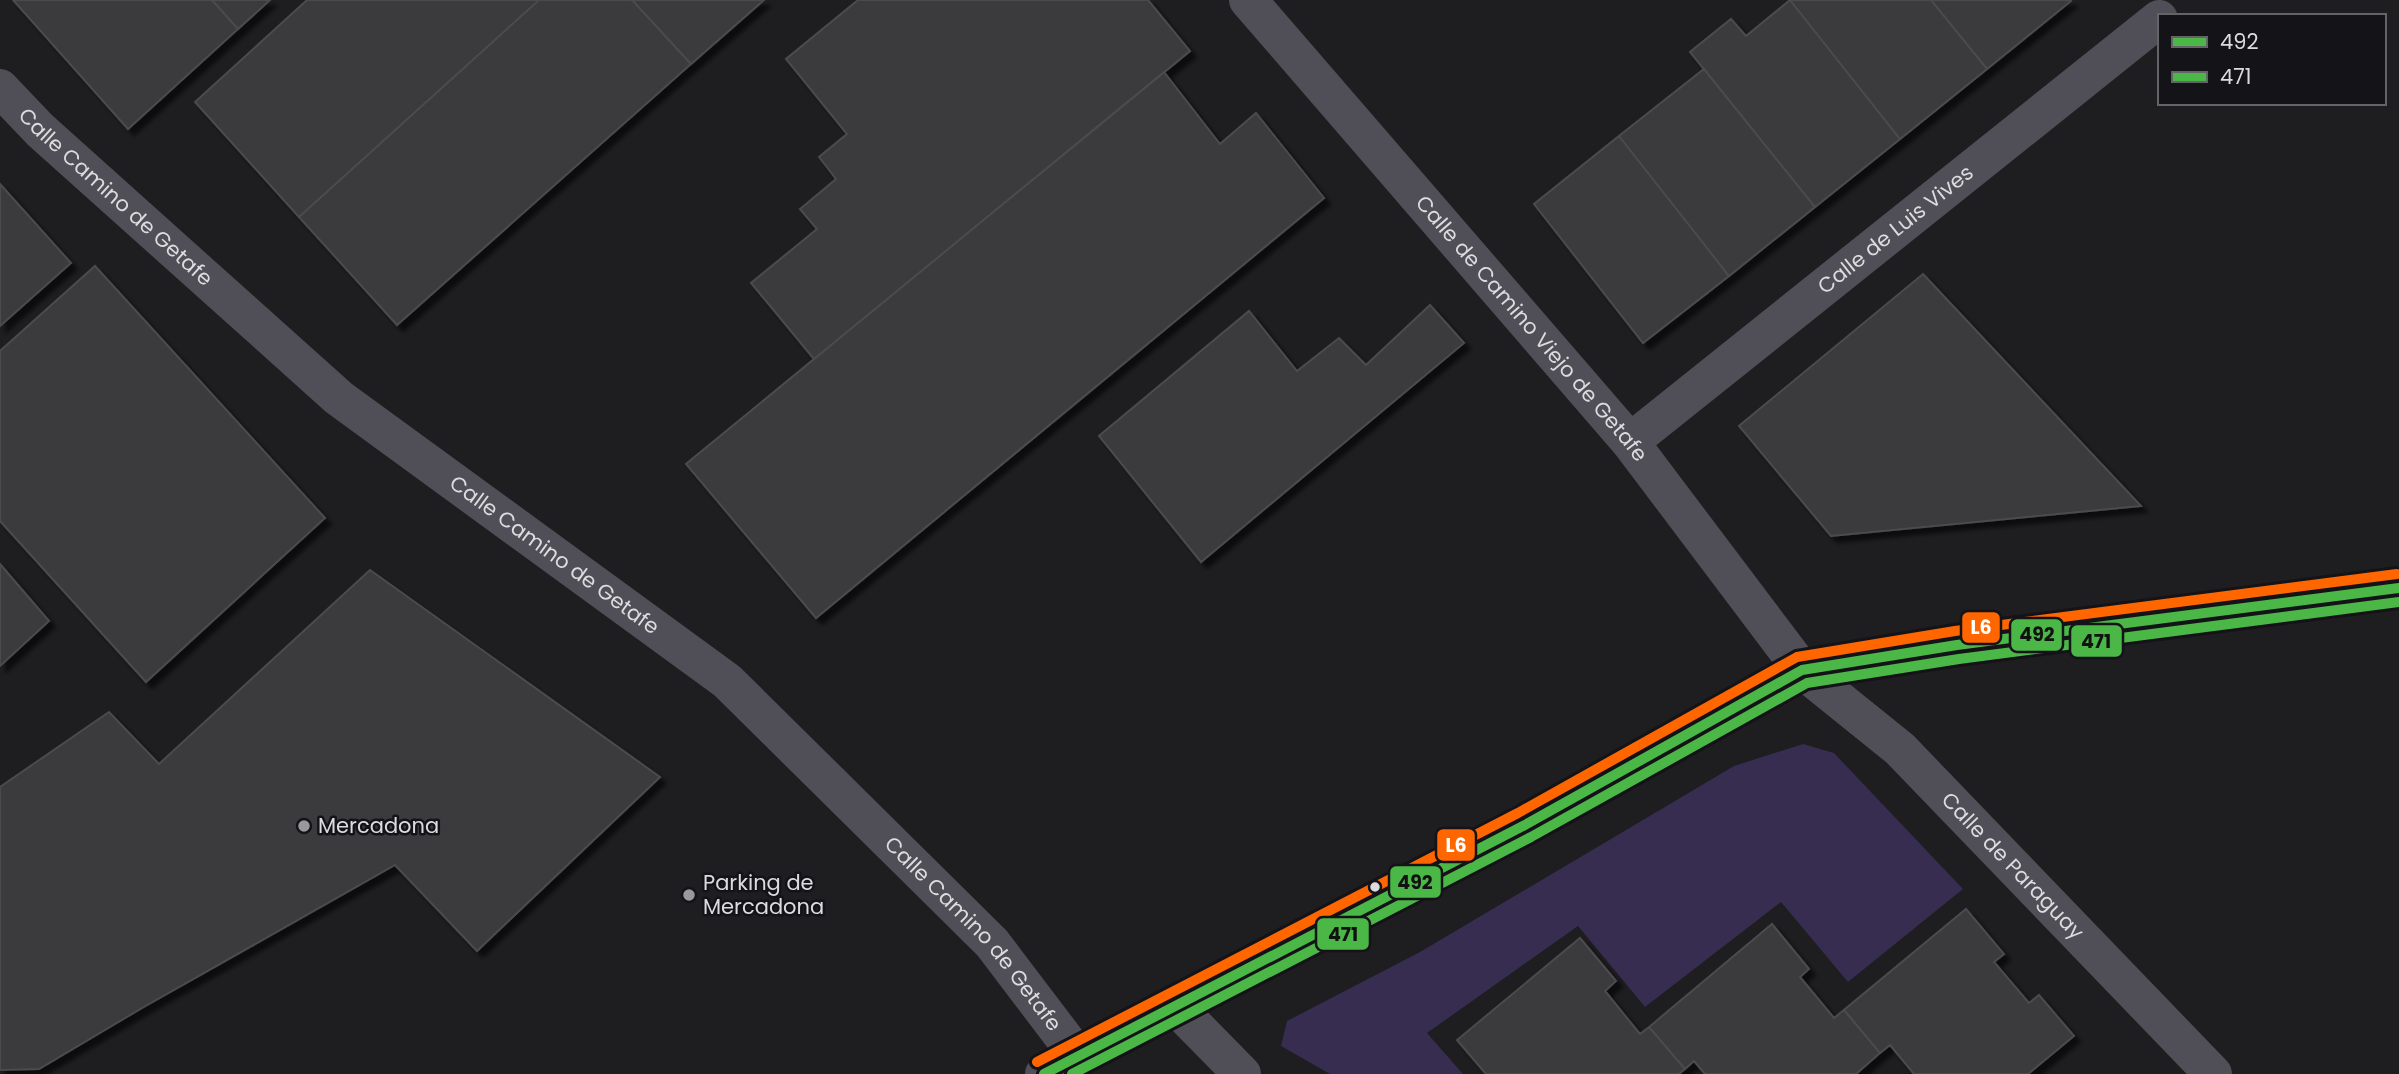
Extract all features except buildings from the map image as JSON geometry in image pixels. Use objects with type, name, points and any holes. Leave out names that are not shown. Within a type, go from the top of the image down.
[{"type":"street","points":[[2166,14],[2183,0]]},
{"type":"street","name":"Calle de Camino Viejo de Getafe","points":[[1261,4],[1630,442],[1802,670]]},
{"type":"street","name":"Calle de Luis Vives","points":[[1630,442],[2158,20]]},
{"type":"street","name":"Calle Camino de Getafe","points":[[0,88],[40,130],[339,398],[727,681],[992,943],[1077,1055]]},
{"type":"street","points":[[1044,1074],[1525,825],[1802,670],[1957,645],[2399,588]]},
{"type":"street","name":"Calle de Paraguay","points":[[1802,670],[1900,749],[2213,1074]]},
{"type":"street","points":[[1175,1006],[1242,1074]]},
{"type":"shaded area","points":[[1803,744],[1834,753],[1963,889],[1848,982],[1781,902],[1645,1007],[1578,926],[1427,1033],[1463,1074],[1330,1074],[1281,1046],[1287,1021],[1420,952],[1734,766]]},
{"type":"transit line","name":"L6","points":[[1037,1062],[1518,813],[1797,657],[1955,631],[2397,574]]},
{"type":"transit line","name":"492","points":[[1044,1074],[1525,825],[1802,670],[1957,645],[2399,588]]},
{"type":"transit line","name":"471","points":[[1072,1074],[1531,837],[1807,683],[1959,659],[2399,602]]},
{"type":"place","name":"Mercadona","points":[[304,826]]},
{"type":"place","name":"Parking de Mercadona","points":[[689,895]]}]
